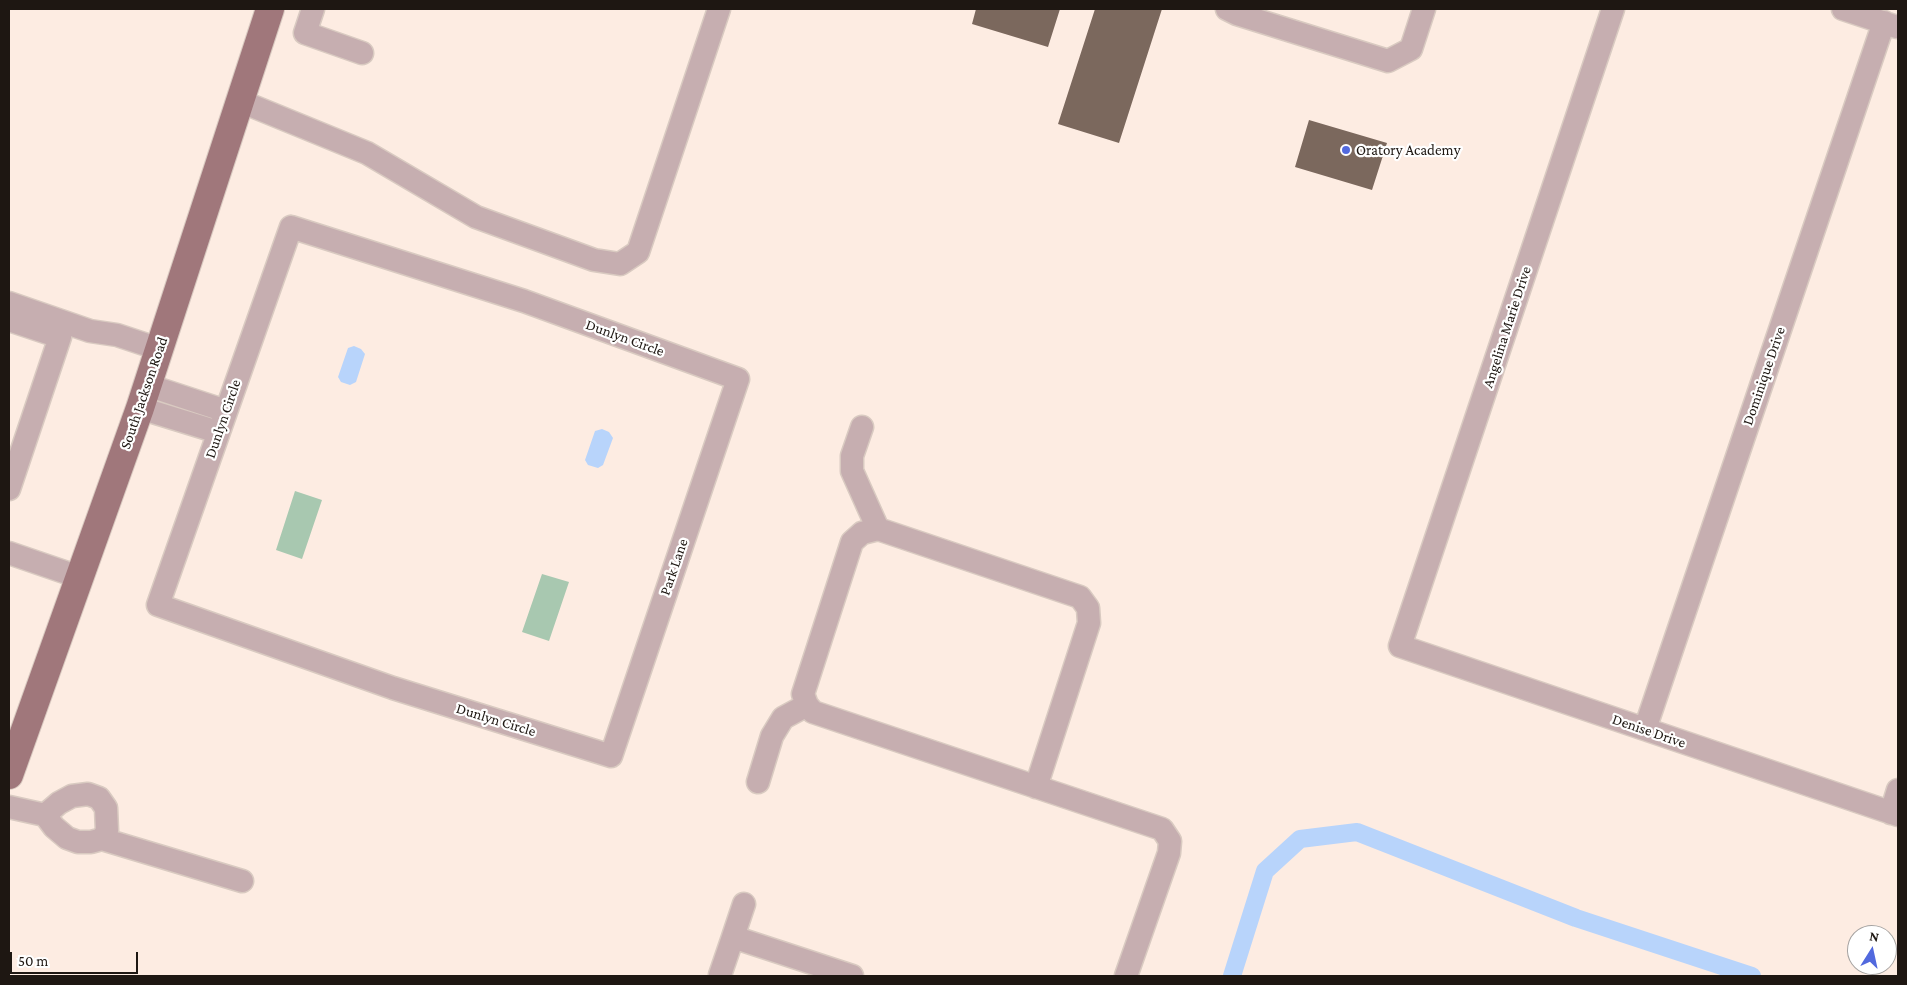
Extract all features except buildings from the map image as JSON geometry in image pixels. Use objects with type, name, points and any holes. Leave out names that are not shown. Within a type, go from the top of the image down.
[{"type":"main road","name":"South Jackson Road","points":[[9,775],[143,397],[270,9]]},
{"type":"street","points":[[240,102],[367,153],[476,217],[594,260],[620,264],[638,252],[719,9]]},
{"type":"street","points":[[1227,9],[1237,14],[1388,61],[1411,49],[1424,9]]},
{"type":"street","name":"Angelina Marie Drive","points":[[1400,646],[1613,9]]},
{"type":"street","points":[[1843,9],[1891,25]]},
{"type":"street","points":[[308,10],[305,33],[362,53]]},
{"type":"street","name":"Dominique Drive","points":[[1645,729],[1891,25]]},
{"type":"street","name":"Dunlyn Circle","points":[[611,756],[393,688],[158,605],[292,227],[524,301],[738,379]]},
{"type":"street","points":[[9,303],[90,331],[117,335],[159,349]]},
{"type":"street","points":[[9,320],[60,337],[9,489]]},
{"type":"street","name":"Park Lane","points":[[611,756],[738,379]]},
{"type":"street","points":[[143,397],[226,411]]},
{"type":"street","points":[[143,397],[218,432]]},
{"type":"street","points":[[862,427],[852,456],[852,471],[878,529]]},
{"type":"street","points":[[1036,787],[1089,623],[1088,608],[1080,598],[878,529],[862,533],[852,542],[803,694],[807,705],[813,712],[1036,787],[1162,829],[1170,841],[1169,853],[1126,976]]},
{"type":"street","points":[[9,553],[79,577]]},
{"type":"street","name":"Denise Drive","points":[[1400,646],[1894,814]]},
{"type":"street","points":[[758,782],[772,736],[783,718],[807,705]]},
{"type":"street","points":[[1894,814],[1898,790]]},
{"type":"street","points":[[45,815],[59,803],[72,796],[88,794],[100,798],[106,808],[108,819],[107,831],[102,839]]},
{"type":"street","points":[[9,807],[45,815],[54,827],[67,838],[78,842],[91,842],[102,839],[242,881]]},
{"type":"street","points":[[720,975],[744,904]]},
{"type":"street","points":[[733,937],[852,976]]},
{"type":"green space","points":[[295,491],[322,500],[302,559],[276,550]]},
{"type":"green space","points":[[542,574],[569,582],[549,641],[522,632]]},
{"type":"water","points":[[354,346],[361,349],[365,354],[356,382],[350,385],[341,382],[338,377],[348,348]]},
{"type":"water","points":[[602,429],[609,432],[613,438],[603,465],[598,468],[588,465],[585,460],[595,431]]},
{"type":"waterway","points":[[1232,976],[1265,871],[1300,839],[1357,832],[1576,918],[1752,976]]},
{"type":"place","name":"Oratory Academy","points":[[1346,150]]}]
